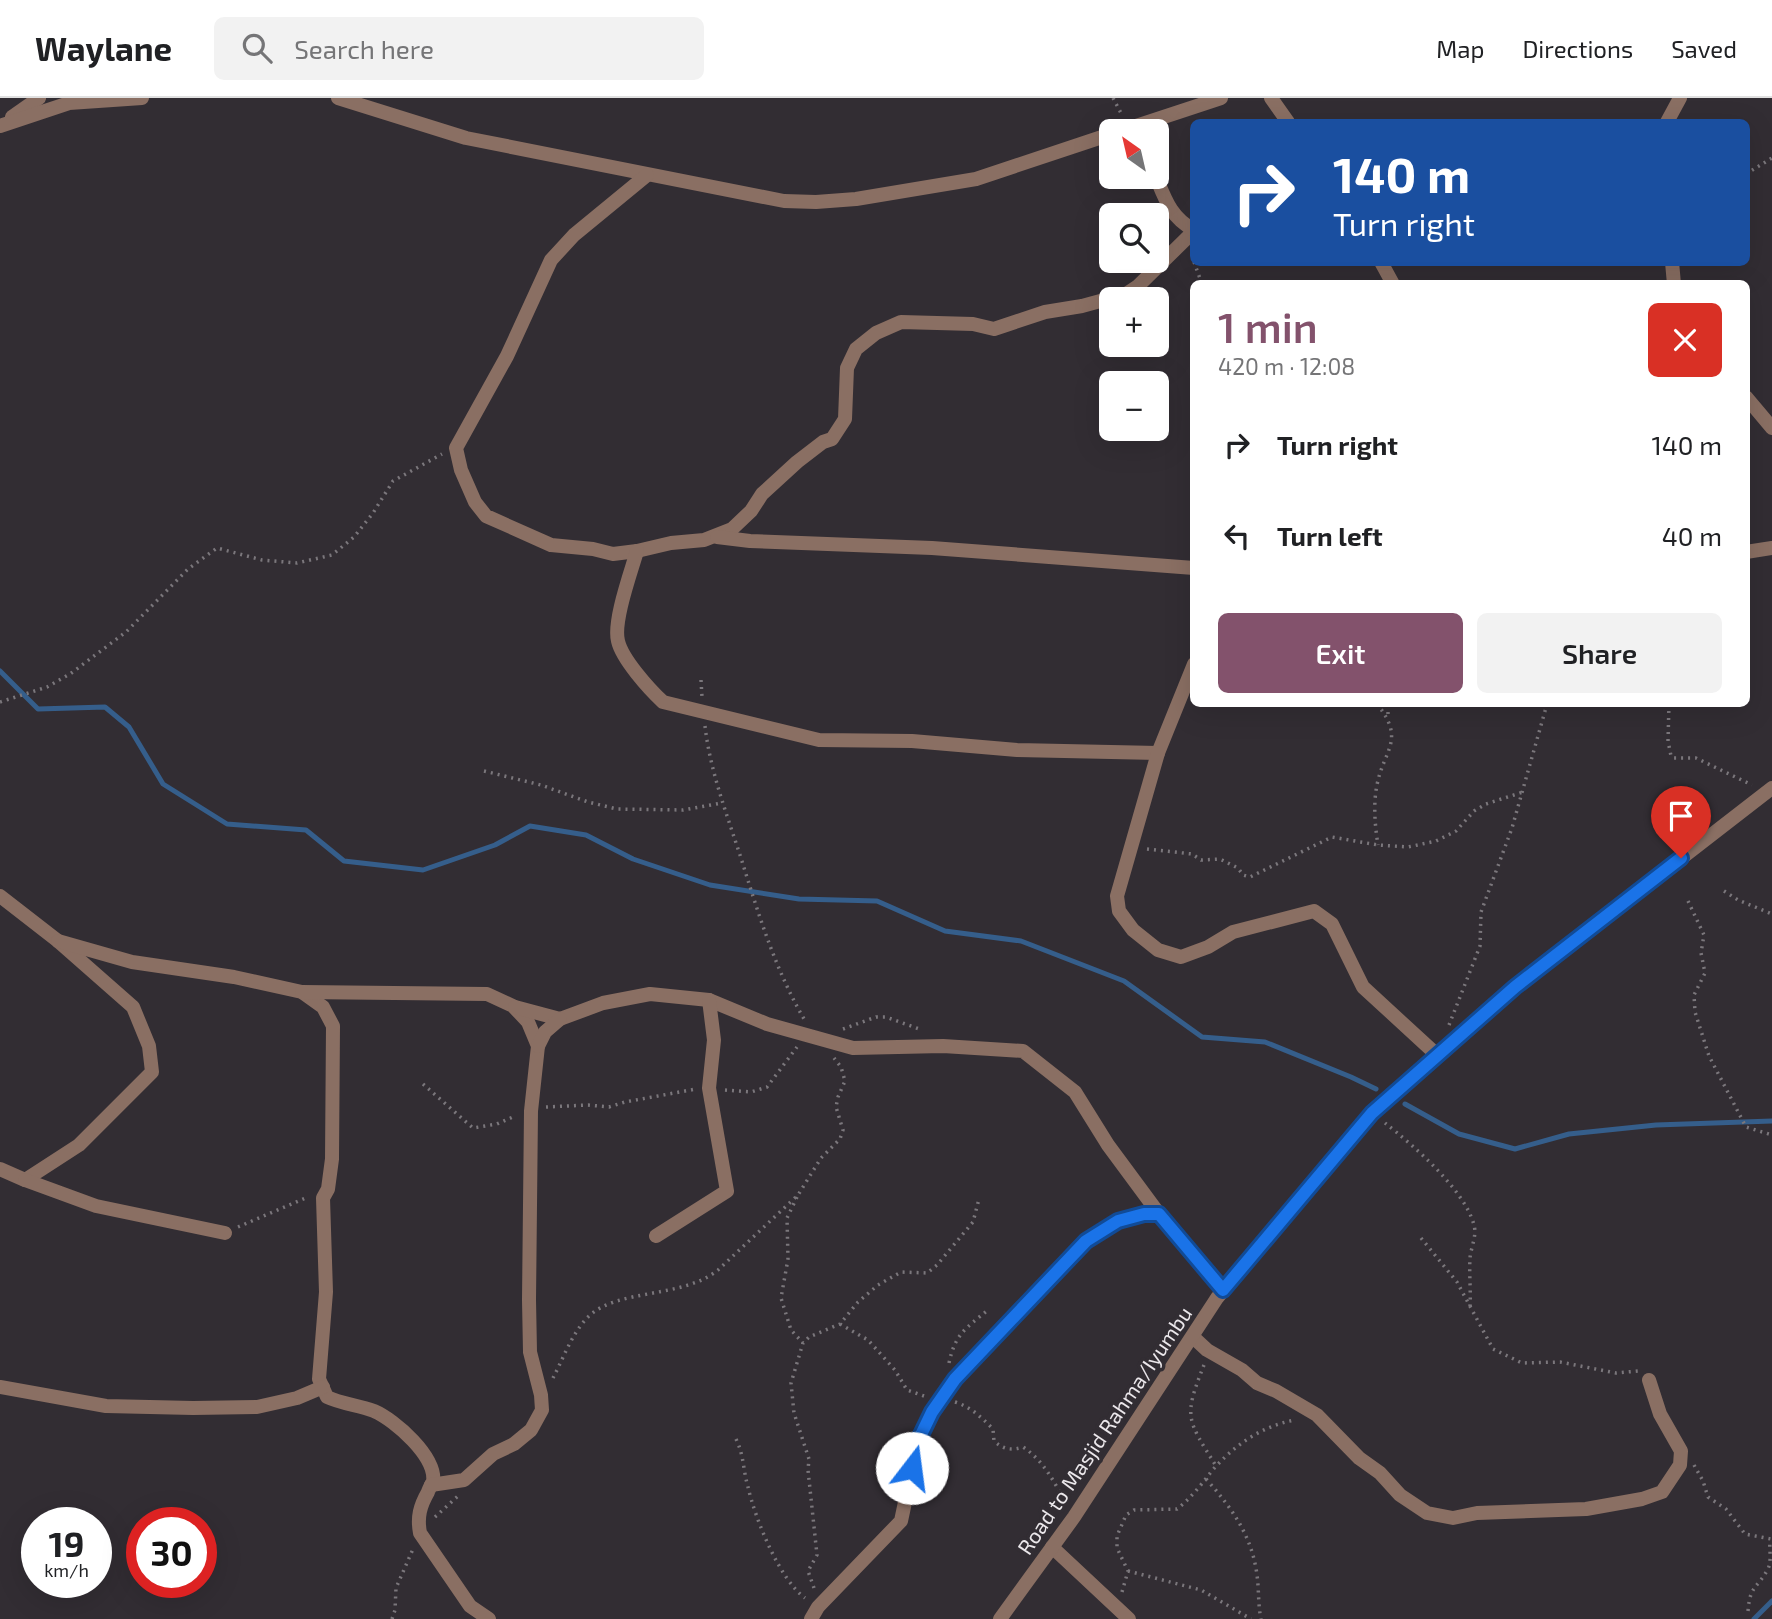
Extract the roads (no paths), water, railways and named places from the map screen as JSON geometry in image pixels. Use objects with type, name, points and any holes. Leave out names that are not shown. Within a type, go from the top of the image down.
[{"type":"street","points":[[0,126],[38,98]]},
{"type":"street","points":[[0,126],[69,103],[142,98]]},
{"type":"street","points":[[338,98],[466,138],[785,201],[856,199],[976,179],[1099,138]]},
{"type":"street","points":[[1159,119],[1221,98]]},
{"type":"street","points":[[1669,119],[1680,98]]},
{"type":"street","points":[[1272,119],[1274,100]]},
{"type":"street","points":[[1274,100],[1286,119]]},
{"type":"street","points":[[647,175],[574,235],[551,260],[507,356],[456,448],[461,470],[475,502],[486,516],[551,545],[613,554],[704,540],[732,529],[751,511],[762,494],[797,461],[823,442],[832,439],[845,419],[847,368],[856,349],[876,333],[901,322],[972,324],[994,329],[1045,312],[1082,306],[1126,294],[1190,234]]},
{"type":"street","points":[[1161,189],[1171,212],[1190,228]]},
{"type":"street","points":[[1750,402],[1772,428]]},
{"type":"street","points":[[714,536],[750,541],[932,548],[1190,568]]},
{"type":"street","points":[[1750,551],[1772,548]]},
{"type":"street","points":[[637,551],[618,621],[617,639],[621,651],[650,690],[663,702],[819,740],[912,741],[1017,750],[1158,753]]},
{"type":"street","points":[[1190,674],[1158,753],[1117,896],[1119,911],[1133,930],[1158,950],[1181,957],[1208,947],[1233,932],[1314,911],[1332,924],[1363,987],[1437,1055]]},
{"type":"street","name":"Road to Masjid Rahma/Iyumbu","points":[[1000,1619],[1073,1517],[1223,1290],[1372,1113],[1515,987],[1769,790]]},
{"type":"street","points":[[0,896],[58,941],[133,1007],[149,1046],[152,1072],[79,1145],[25,1180]]},
{"type":"street","points":[[58,941],[132,962],[234,977],[302,992],[487,994],[513,1006],[560,1019]]},
{"type":"street","points":[[302,992],[323,1007],[333,1026],[332,1159],[328,1189],[323,1198],[326,1292],[320,1379],[327,1397],[343,1404],[374,1411],[405,1433],[430,1462],[431,1485],[421,1504],[417,1520],[420,1533],[470,1606],[489,1619]]},
{"type":"street","points":[[431,1485],[464,1480],[493,1454],[514,1444],[531,1430],[542,1410],[530,1352],[528,1209],[531,1111],[538,1046],[545,1032],[560,1019],[603,1003],[650,994],[709,1000],[767,1024],[852,1048],[943,1046],[1023,1051],[1075,1092],[1108,1145],[1159,1214],[1223,1290]]},
{"type":"street","points":[[656,1236],[727,1191],[709,1088],[714,1040],[709,1000]]},
{"type":"street","points":[[513,1006],[528,1022],[538,1046]]},
{"type":"street","points":[[0,1169],[96,1206],[225,1233]]},
{"type":"street","points":[[815,1613],[901,1521],[918,1441],[932,1412],[955,1379],[1086,1241],[1118,1221],[1144,1214],[1159,1214]]},
{"type":"street","points":[[1193,1337],[1207,1350],[1242,1370],[1257,1383],[1317,1415],[1359,1458],[1380,1473],[1399,1495],[1427,1513],[1453,1518],[1477,1513],[1586,1509],[1642,1499],[1662,1492],[1680,1465],[1681,1451],[1660,1413],[1649,1380]]},
{"type":"street","points":[[0,1387],[106,1406],[193,1408],[257,1407],[297,1398],[323,1387]]},
{"type":"street","points":[[1052,1547],[1129,1619]]},
{"type":"waterway","points":[[0,671],[38,709],[105,707],[129,727],[163,784],[227,824],[306,830],[344,861],[423,870],[495,845],[530,826],[586,835],[633,859],[710,885],[799,899],[877,901],[945,931],[1021,941],[1124,981],[1202,1037],[1265,1042],[1376,1089]]},
{"type":"waterway","points":[[1405,1104],[1459,1134],[1515,1149],[1569,1134],[1656,1125],[1772,1121]]},
{"type":"waterway","points":[[1754,1619],[1772,1601]]}]
